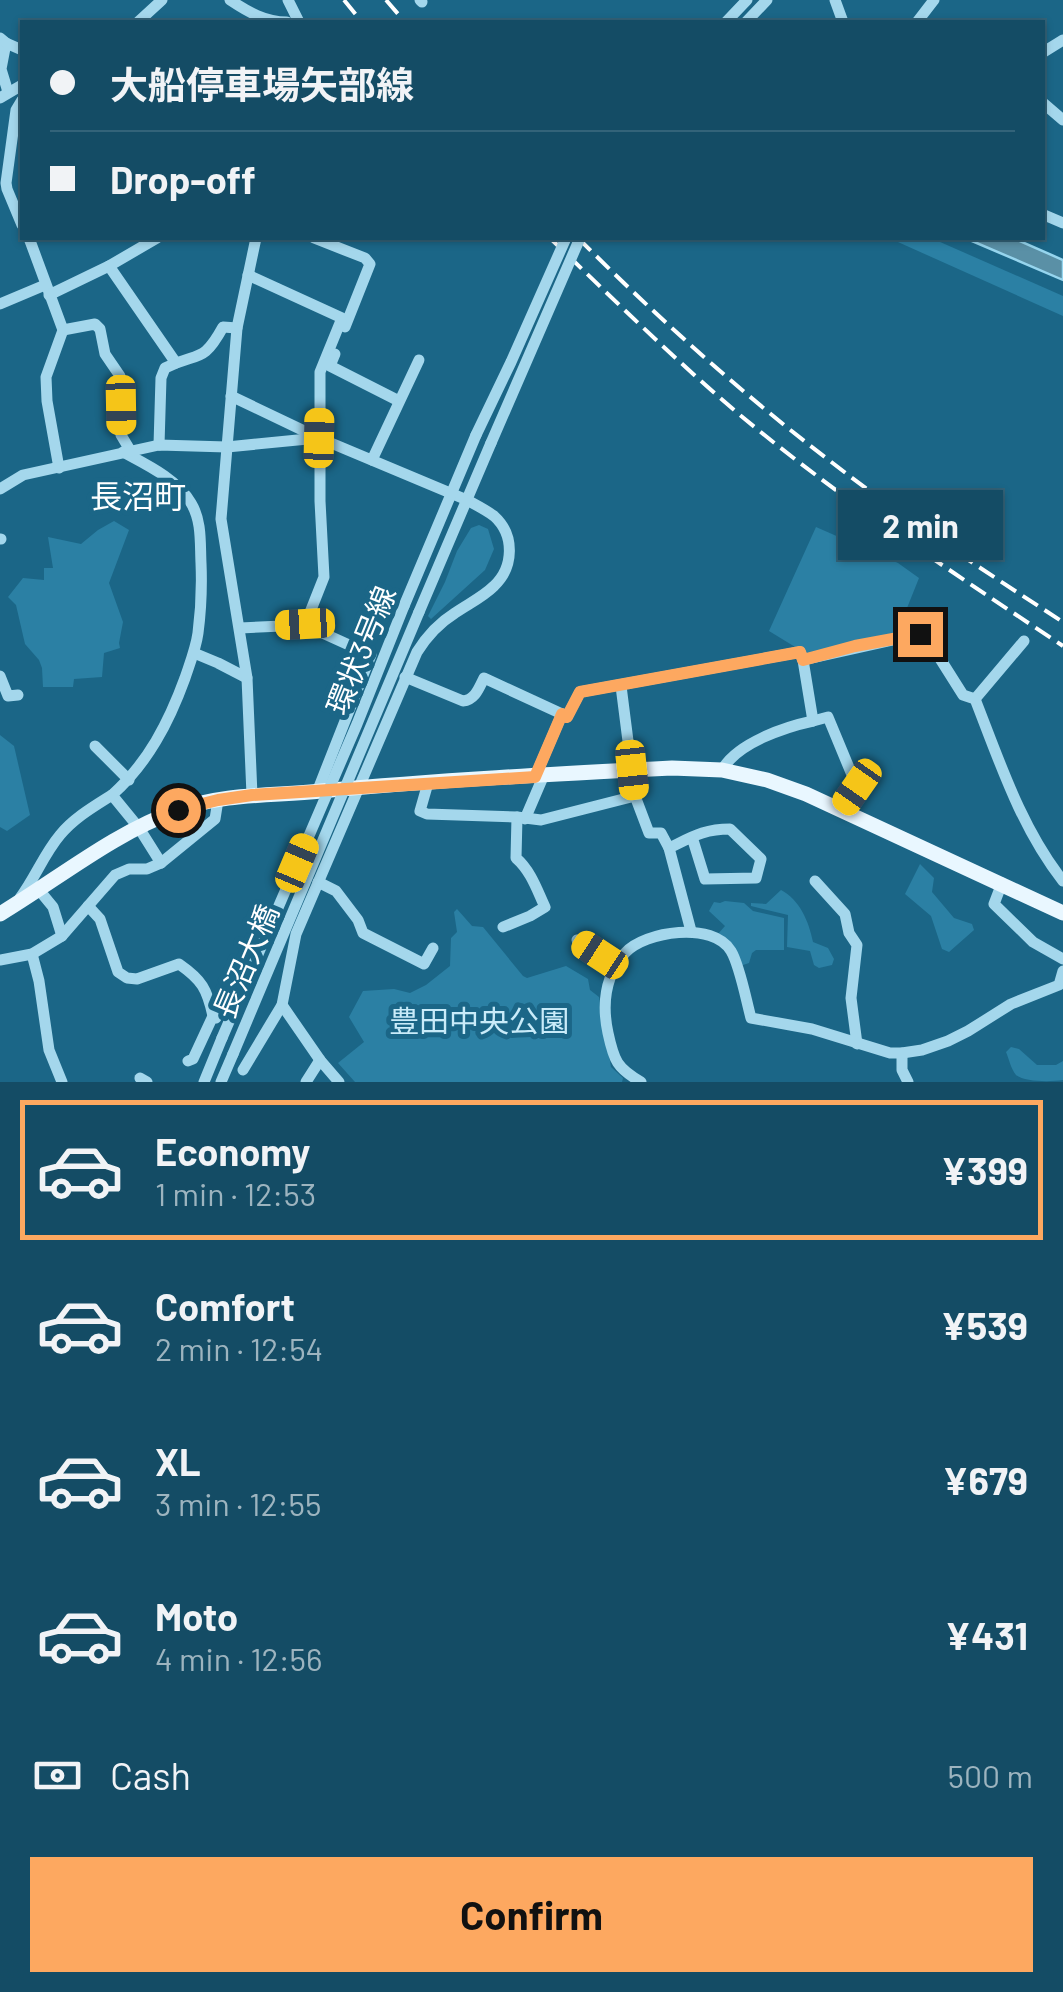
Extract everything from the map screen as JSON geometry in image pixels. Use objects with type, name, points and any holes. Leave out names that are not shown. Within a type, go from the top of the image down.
[{"type":"main road","points":[[7,910],[139,828],[178,810],[218,800],[359,787],[672,768],[722,770],[767,780],[1063,913]]},
{"type":"street","points":[[140,20],[162,0]]},
{"type":"street","points":[[230,0],[269,20]]},
{"type":"street","points":[[728,20],[747,0]]},
{"type":"street","points":[[748,20],[767,0]]},
{"type":"street","points":[[918,20],[934,0]]},
{"type":"street","points":[[3,41],[4,95]]},
{"type":"street","points":[[19,114],[3,183],[20,219]]},
{"type":"street","points":[[30,240],[62,330],[46,377],[60,468]]},
{"type":"street","points":[[0,304],[109,266],[154,240]]},
{"type":"street","points":[[252,795],[247,678],[222,530],[236,328],[256,240]]},
{"type":"street","points":[[319,240],[365,258],[370,264],[330,366],[400,401]]},
{"type":"street","name":"環状3号線","points":[[204,1082],[450,494],[565,240]]},
{"type":"street","name":"長沼大橋","points":[[221,1082],[579,240]]},
{"type":"street","points":[[109,266],[176,363]]},
{"type":"street","points":[[248,276],[342,318],[320,372],[324,577],[305,624]]},
{"type":"street","points":[[7,910],[32,881],[57,838],[76,818],[129,780],[148,754],[170,717],[198,636],[202,591],[199,526],[191,503],[172,482],[127,451],[121,435],[120,376],[105,354],[100,329],[94,324],[62,330]]},
{"type":"street","points":[[159,445],[160,378],[165,368],[204,355],[223,328],[236,328]]},
{"type":"street","points":[[372,460],[419,360]]},
{"type":"street","points":[[231,396],[467,500],[490,513],[503,528],[510,548],[507,566],[498,582],[435,628],[417,652],[296,934],[282,1005],[243,1070]]},
{"type":"street","points":[[0,489],[22,475],[159,445],[226,447],[319,438]]},
{"type":"street","points":[[240,628],[305,624],[371,655],[318,792]]},
{"type":"street","points":[[803,660],[920,634],[928,638],[963,695],[975,699],[1044,858],[1063,881]]},
{"type":"street","points":[[975,699],[1024,641]]},
{"type":"street","points":[[405,677],[463,701],[474,696],[484,678],[567,717],[580,692],[800,652],[814,721]]},
{"type":"street","points":[[194,653],[247,678]]},
{"type":"street","points":[[0,676],[8,696],[18,695]]},
{"type":"street","points":[[621,686],[635,796],[649,834],[661,833],[670,848],[692,931]]},
{"type":"street","points":[[503,926],[544,907],[536,885],[516,858],[521,818],[562,714]]},
{"type":"street","points":[[722,770],[738,752],[761,739],[790,726],[828,718],[857,787],[841,810]]},
{"type":"street","points":[[95,746],[129,780]]},
{"type":"street","points":[[428,783],[420,810],[427,814],[541,820],[635,796]]},
{"type":"street","points":[[112,794],[161,864]]},
{"type":"street","points":[[0,960],[32,954],[62,936],[114,875],[161,864],[215,819],[218,800]]},
{"type":"street","points":[[670,848],[692,837],[711,829],[730,829],[761,859],[756,878],[705,880],[692,837]]},
{"type":"street","points":[[1052,868],[1063,858]]},
{"type":"street","points":[[816,881],[845,914],[857,946],[850,998],[857,1044]]},
{"type":"street","points":[[318,882],[336,891],[363,932],[424,964],[433,948]]},
{"type":"street","points":[[1002,884],[994,904],[1034,942],[1063,959]]},
{"type":"street","points":[[39,890],[53,907],[62,936]]},
{"type":"street","points":[[88,906],[100,919],[118,972],[137,979],[179,964],[207,991],[214,1017],[193,1059],[188,1061]]},
{"type":"street","points":[[641,1082],[616,1064],[604,997],[615,968],[628,950],[664,935],[692,931],[716,936],[731,951],[751,1018],[812,1029],[890,1053],[922,1050],[948,1041],[1011,1004],[1061,988],[1063,970]]},
{"type":"street","points":[[576,940],[615,968]]},
{"type":"street","points":[[32,954],[49,1050],[62,1082]]},
{"type":"street","points":[[282,1005],[339,1082]]},
{"type":"street","points":[[902,1053],[902,1070],[908,1082]]},
{"type":"street","points":[[306,1082],[320,1060]]},
{"type":"green space","points":[[893,240],[936,240],[1063,296],[1063,316]]},
{"type":"green space","points":[[114,521],[129,530],[109,583],[123,622],[120,648],[104,653],[102,677],[74,679],[73,687],[43,687],[39,660],[25,644],[16,605],[8,597],[23,578],[44,580],[44,568],[53,568],[48,537],[81,544]]},
{"type":"green space","points":[[479,525],[488,529],[494,549],[485,570],[431,619],[428,616],[457,551],[471,528]]},
{"type":"green space","points":[[816,527],[898,563],[919,578],[905,613],[911,634],[810,656],[769,631]]},
{"type":"green space","points":[[0,735],[14,746],[30,815],[7,831],[0,827]]},
{"type":"green space","points":[[920,864],[934,878],[932,892],[954,918],[972,924],[974,930],[949,952],[942,949],[931,916],[905,894]]},
{"type":"green space","points":[[781,890],[803,912],[813,942],[828,948],[834,959],[832,965],[819,968],[814,965],[810,951],[787,947],[788,915],[751,906],[766,904]]},
{"type":"green space","points":[[714,902],[744,903],[753,911],[784,918],[784,950],[756,950],[749,963],[740,966],[718,934],[725,926],[709,911]]},
{"type":"green space","name":"豊田中央公園","points":[[457,909],[472,926],[483,927],[523,976],[566,966],[588,979],[590,990],[599,997],[611,1067],[623,1078],[622,1082],[355,1082],[338,1063],[364,1042],[349,1017],[363,991],[394,989],[410,993],[450,966]]},
{"type":"green space","points":[[1011,1047],[1037,1065],[1063,1061],[1063,1080],[1031,1080],[1016,1075],[1006,1052]]},
{"type":"shaded area","points":[[970,240],[1018,240],[1063,260],[1063,280]]},
{"type":"railway","points":[[344,0],[360,20]]},
{"type":"railway","points":[[386,0],[403,20]]},
{"type":"railway","points":[[552,240],[691,372],[818,477],[1063,646]]},
{"type":"railway","points":[[580,240],[764,409],[916,524],[1063,622]]},
{"type":"district","name":"長沼町","points":[[138,495]]},
{"type":"route","points":[[178,810],[252,795],[535,777],[562,714],[567,717],[580,692],[800,652],[803,660],[920,634]]}]
